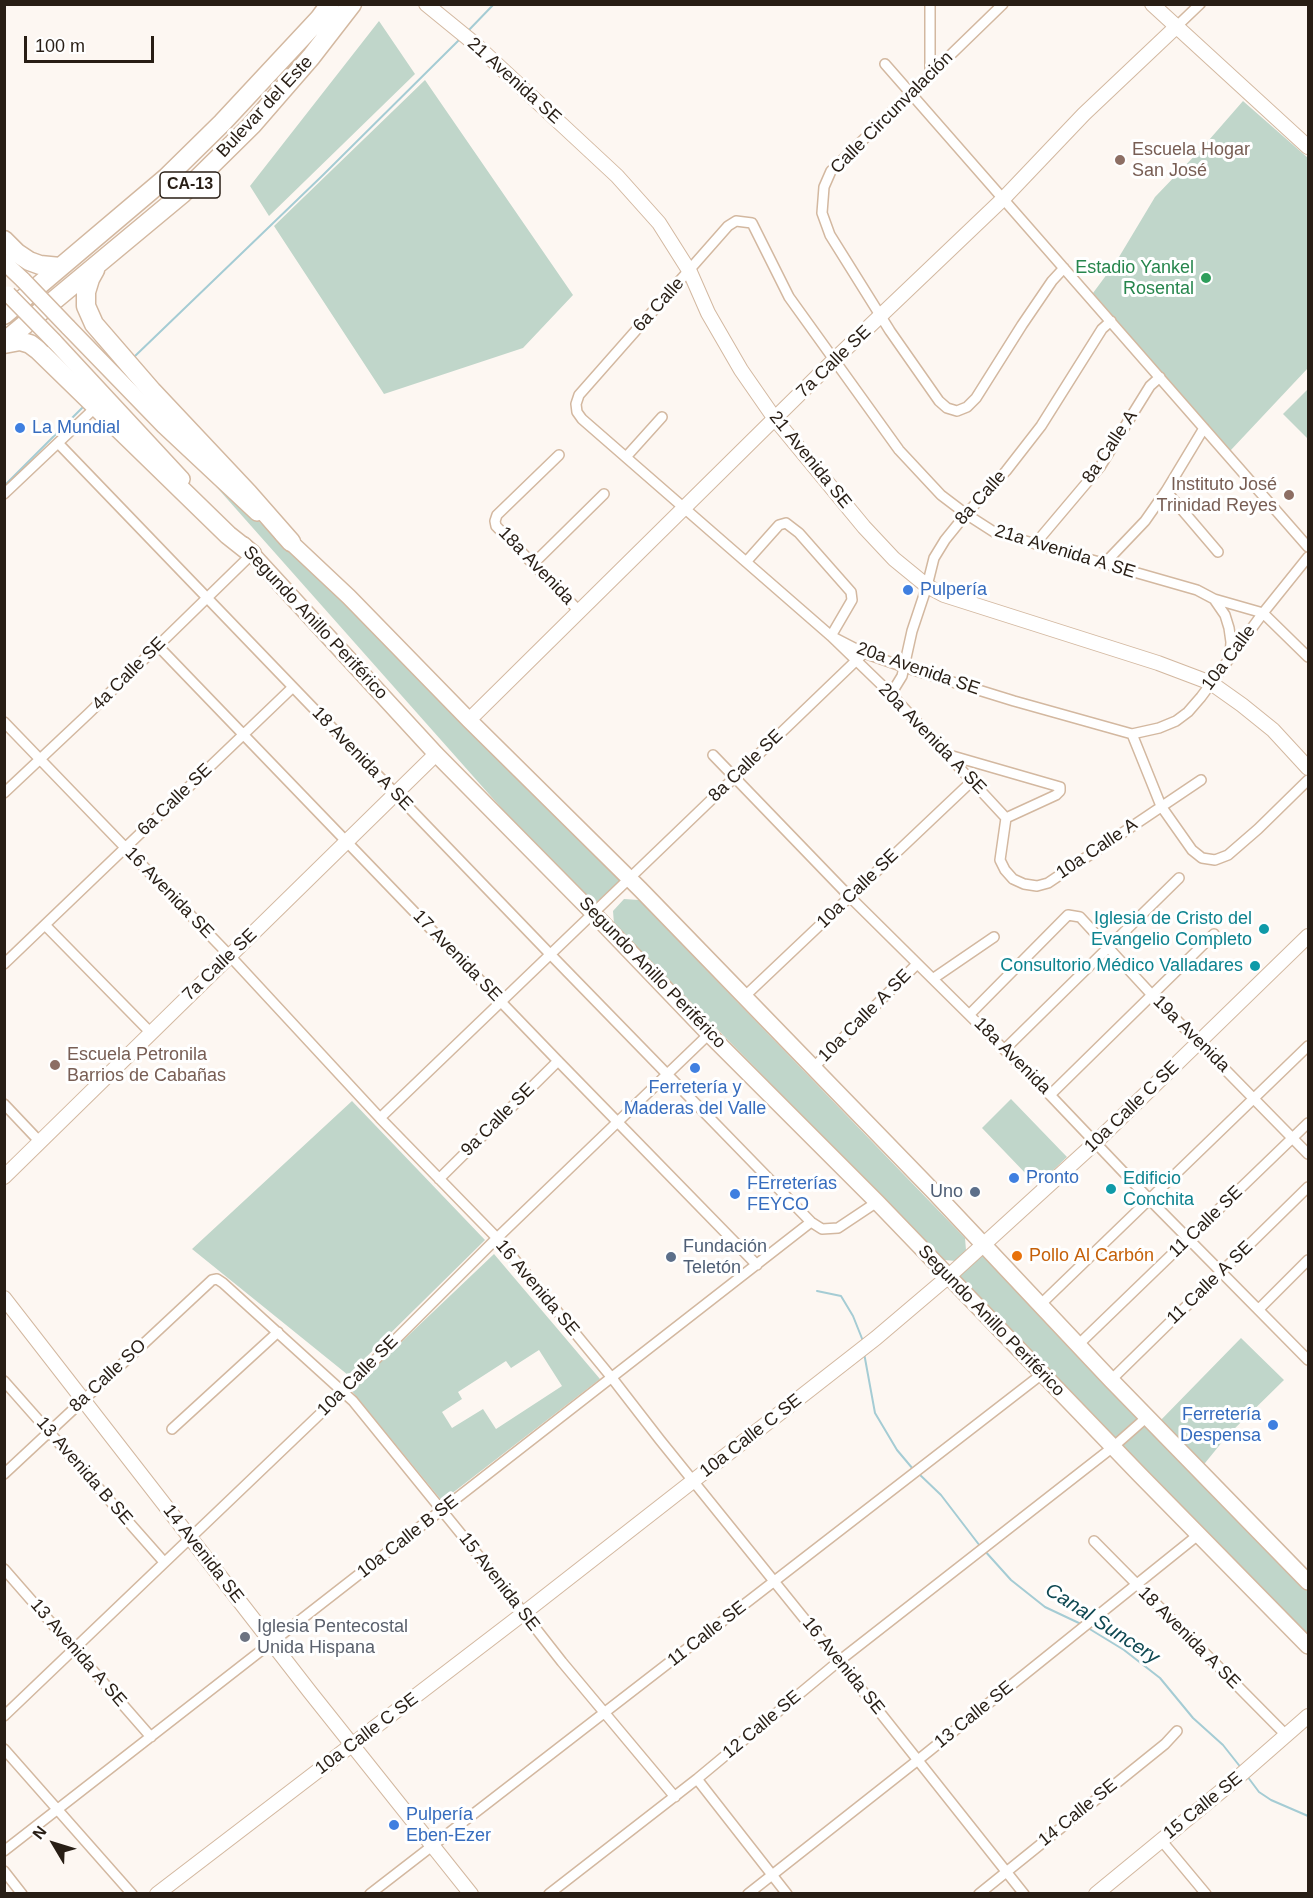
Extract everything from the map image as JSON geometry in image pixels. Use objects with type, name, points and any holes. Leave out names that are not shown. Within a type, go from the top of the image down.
[{"type":"highway","name":"Bulevar del Este","points":[[4,315],[175,170],[319,20],[330,4]]},
{"type":"highway","name":"Bulevar del Este","points":[[4,343],[182,194],[252,125],[311,57],[352,4]]},
{"type":"highway","points":[[4,240],[29,261],[40,265],[60,267]]},
{"type":"highway","points":[[99,263],[86,292],[86,306],[94,324],[152,391],[291,542]]},
{"type":"highway","points":[[4,343],[20,341],[34,346],[228,535],[252,554]]},
{"type":"main road","name":"Segundo Anillo Periférico","points":[[4,262],[202,463],[349,597],[629,879],[1308,1582]]},
{"type":"main road","name":"Segundo Anillo Periférico","points":[[6,293],[54,341],[436,754],[709,1034],[878,1202],[1042,1374],[1308,1646]]},
{"type":"street","name":"21 Avenida SE","points":[[426,4],[475,44],[617,176],[659,223],[690,272],[708,313],[741,370],[776,419],[864,527],[894,559],[927,586],[944,595],[1158,663],[1211,683],[1273,730],[1308,768]]},
{"type":"street","points":[[930,4],[930,74]]},
{"type":"street","name":"Calle Circunvalación","points":[[1003,4],[831,171],[824,187],[821,206],[830,235],[881,316],[939,401],[947,408],[957,411],[967,407],[976,398],[1022,325],[1052,281],[1064,268]]},
{"type":"street","points":[[1152,4],[1308,147]]},
{"type":"street","name":"7a Calle SE","points":[[469,720],[834,360],[1004,198],[1045,153],[1200,4]]},
{"type":"street","points":[[885,64],[1308,547]]},
{"type":"street","name":"6a Calle","points":[[576,404],[579,395],[690,272],[728,226],[736,221],[752,224]]},
{"type":"street","name":"21a Avenida A SE","points":[[752,224],[789,297],[899,450],[941,495],[994,532],[1197,590],[1214,599]]},
{"type":"street","name":"8a Calle","points":[[891,694],[902,676],[912,631],[934,558],[966,514],[1006,471],[1041,426],[1102,329],[1110,321]]},
{"type":"street","name":"8a Calle A","points":[[1035,544],[1100,467],[1150,386],[1160,377]]},
{"type":"street","name":"20a Avenida SE","points":[[576,404],[582,419],[831,636],[864,652],[904,667],[1014,702],[1132,734]]},
{"type":"street","points":[[4,494],[97,406]]},
{"type":"street","points":[[626,457],[662,417]]},
{"type":"street","points":[[1104,564],[1145,521],[1204,428]]},
{"type":"street","name":"18 Avenida A SE","points":[[58,443],[811,1222]]},
{"type":"street","name":"18a Avenida","points":[[560,454],[497,515],[495,521],[496,526],[579,611]]},
{"type":"street","points":[[1166,491],[1218,552]]},
{"type":"street","points":[[533,564],[604,494]]},
{"type":"street","points":[[746,562],[779,525],[786,523],[792,526],[851,592],[852,600],[831,636]]},
{"type":"street","name":"4a Calle SE","points":[[4,793],[252,554]]},
{"type":"street","name":"10a Calle","points":[[1132,734],[1160,728],[1176,721],[1188,712],[1308,557]]},
{"type":"street","points":[[1214,599],[1263,613],[1308,657]]},
{"type":"street","points":[[1214,599],[1225,615],[1229,628],[1230,658]]},
{"type":"street","name":"20a Avenida A SE","points":[[831,636],[891,694],[1006,818]]},
{"type":"street","name":"17 Avenida SE","points":[[158,646],[757,1264]]},
{"type":"street","name":"8a Calle SE","points":[[593,913],[864,652]]},
{"type":"street","name":"6a Calle SE","points":[[4,964],[293,687]]},
{"type":"street","name":"16 Avenida SE","points":[[4,722],[230,956],[380,1118],[497,1239],[612,1377],[1024,1893]]},
{"type":"street","points":[[1132,734],[1161,806],[1192,850],[1202,858],[1215,860],[1228,855],[1258,830],[1308,780]]},
{"type":"street","name":"7a Calle SE","points":[[4,1177],[436,754]]},
{"type":"street","points":[[946,754],[1055,784],[1061,789],[1056,795],[1006,818]]},
{"type":"street","name":"18a Avenida","points":[[712,755],[850,897],[1005,1049],[1308,1360]]},
{"type":"street","name":"10a Calle A","points":[[1006,818],[1000,860],[1013,879],[1037,886],[1048,883],[1064,873],[1201,780]]},
{"type":"street","name":"10a Calle SE","points":[[744,997],[972,781]]},
{"type":"street","points":[[1005,1049],[1179,878]]},
{"type":"street","points":[[380,1118],[593,913]]},
{"type":"street","name":"19a Avenida","points":[[970,1014],[1068,915],[1080,917],[1152,995],[1308,1154]]},
{"type":"street","points":[[45,925],[151,1033]]},
{"type":"street","points":[[1050,1095],[1214,934]]},
{"type":"street","name":"10a Calle C SE","points":[[157,1893],[524,1613],[876,1338],[984,1245],[1095,1143],[1308,936]]},
{"type":"street","points":[[934,978],[994,937]]},
{"type":"street","name":"10a Calle A SE","points":[[813,1068],[917,964]]},
{"type":"street","name":"10a Calle SE","points":[[4,1716],[344,1391],[709,1034]]},
{"type":"street","points":[[1040,1305],[1308,1046]]},
{"type":"street","name":"9a Calle SE","points":[[439,1179],[558,1061]]},
{"type":"street","points":[[4,1104],[40,1142]]},
{"type":"street","name":"11 Calle SE","points":[[1078,1345],[1308,1123]]},
{"type":"street","name":"11 Calle A SE","points":[[1111,1380],[1308,1187]]},
{"type":"street","points":[[811,1222],[822,1228],[838,1228],[878,1202]]},
{"type":"street","name":"10a Calle B SE","points":[[4,1851],[811,1222]]},
{"type":"street","points":[[1259,1309],[1308,1260]]},
{"type":"street","name":"15 Avenida SE","points":[[212,1280],[217,1279],[223,1282],[344,1391],[562,1662],[675,1797]]},
{"type":"street","name":"8a Calle SO","points":[[4,1474],[212,1280]]},
{"type":"street","name":"14 Avenida SE","points":[[4,1298],[272,1643],[471,1893]]},
{"type":"street","points":[[172,1429],[278,1332]]},
{"type":"street","name":"11 Calle SE","points":[[370,1893],[909,1479],[1042,1374]]},
{"type":"street","name":"13 Avenida B SE","points":[[4,1381],[164,1562]]},
{"type":"street","points":[[1113,1447],[1147,1417]]},
{"type":"street","name":"12 Calle SE","points":[[549,1893],[675,1797],[839,1661],[1113,1447]]},
{"type":"street","name":"13 Calle SE","points":[[748,1893],[1198,1535]]},
{"type":"street","name":"18 Avenida A SE","points":[[1094,1541],[1286,1735]]},
{"type":"street","name":"13 Avenida A SE","points":[[4,1569],[152,1737]]},
{"type":"street","name":"15 Calle SE","points":[[1096,1893],[1254,1764],[1308,1716]]},
{"type":"street","name":"14 Calle SE","points":[[979,1893],[1165,1744],[1177,1731]]},
{"type":"street","points":[[4,1749],[132,1893]]},
{"type":"street","points":[[697,1779],[788,1893]]},
{"type":"street","points":[[1161,1840],[1206,1893]]},
{"type":"street","points":[[4,1871],[22,1893]]},
{"type":"green space","points":[[379,21],[415,74],[269,216],[250,186]]},
{"type":"green space","points":[[425,80],[573,295],[523,348],[384,394],[274,226]]},
{"type":"green space","name":"Estadio Yankel Rosental","points":[[1243,101],[1308,158],[1308,368],[1230,451],[1093,293],[1116,262],[1155,197]]},
{"type":"green space","points":[[1308,389],[1308,439],[1283,414]]},
{"type":"green space","points":[[205,474],[356,607],[622,879],[590,908]]},
{"type":"green space","points":[[624,899],[639,900],[965,1238],[966,1250],[956,1261],[944,1260],[614,924],[613,911]]},
{"type":"green space","points":[[1011,1099],[1067,1157],[1045,1178],[1029,1177],[982,1128]]},
{"type":"green space","points":[[352,1101],[485,1240],[348,1375],[192,1249]]},
{"type":"green space","points":[[984,1250],[1146,1417],[1112,1445],[952,1280]]},
{"type":"green space","points":[[494,1254],[600,1379],[442,1501],[351,1390]],"holes":[[[539,1350],[562,1386],[496,1429],[483,1409],[452,1428],[442,1412],[462,1399],[458,1392],[506,1361],[511,1368]]]},
{"type":"green space","points":[[1241,1338],[1284,1380],[1227,1436],[1201,1468],[1157,1424]]},
{"type":"green space","points":[[1147,1418],[1308,1582],[1308,1646],[1114,1447]]},
{"type":"waterway","points":[[467,32],[494,4]]},
{"type":"waterway","points":[[134,357],[460,39]]},
{"type":"waterway","points":[[4,486],[85,405]]},
{"type":"waterway","name":"Canal Suncery","points":[[817,1291],[841,1296],[853,1316],[863,1341]]},
{"type":"waterway","name":"Canal Suncery","points":[[864,1353],[875,1413],[897,1450],[913,1469]]},
{"type":"waterway","name":"Canal Suncery","points":[[918,1473],[941,1495],[980,1546]]},
{"type":"waterway","name":"Canal Suncery","points":[[984,1550],[1011,1580],[1045,1607],[1081,1624]]},
{"type":"waterway","name":"Canal Suncery","points":[[1088,1628],[1124,1650],[1160,1678],[1193,1718],[1223,1745],[1242,1769]]},
{"type":"waterway","name":"Canal Suncery","points":[[1247,1776],[1259,1792],[1271,1800],[1308,1816]]},
{"type":"place","name":"Escuela Hogar San José","points":[[1120,160]]},
{"type":"place","name":"Estadio Yankel Rosental","points":[[1206,278]]},
{"type":"place","name":"La Mundial","points":[[20,428]]},
{"type":"place","name":"Instituto José Trinidad Reyes","points":[[1289,495]]},
{"type":"place","name":"Pulpería","points":[[908,590]]},
{"type":"place","name":"Iglesia de Cristo del Evangelio Completo","points":[[1264,929]]},
{"type":"place","name":"Consultorio Médico Valladares","points":[[1255,966]]},
{"type":"place","name":"Escuela Petronila Barrios de Cabañas","points":[[55,1065]]},
{"type":"place","name":"Ferretería y Maderas del Valle","points":[[695,1068]]},
{"type":"place","name":"Pronto","points":[[1014,1178]]},
{"type":"place","name":"Edificio Conchita","points":[[1111,1189]]},
{"type":"place","name":"Uno","points":[[975,1192]]},
{"type":"place","name":"FErreterías FEYCO","points":[[735,1194]]},
{"type":"place","name":"Pollo Al Carbón","points":[[1017,1256]]},
{"type":"place","name":"Fundación Teletón","points":[[671,1257]]},
{"type":"place","name":"Ferretería Despensa","points":[[1273,1425]]},
{"type":"place","name":"Iglesia Pentecostal Unida Hispana","points":[[245,1637]]},
{"type":"place","name":"Pulpería Eben-Ezer","points":[[394,1825]]}]
